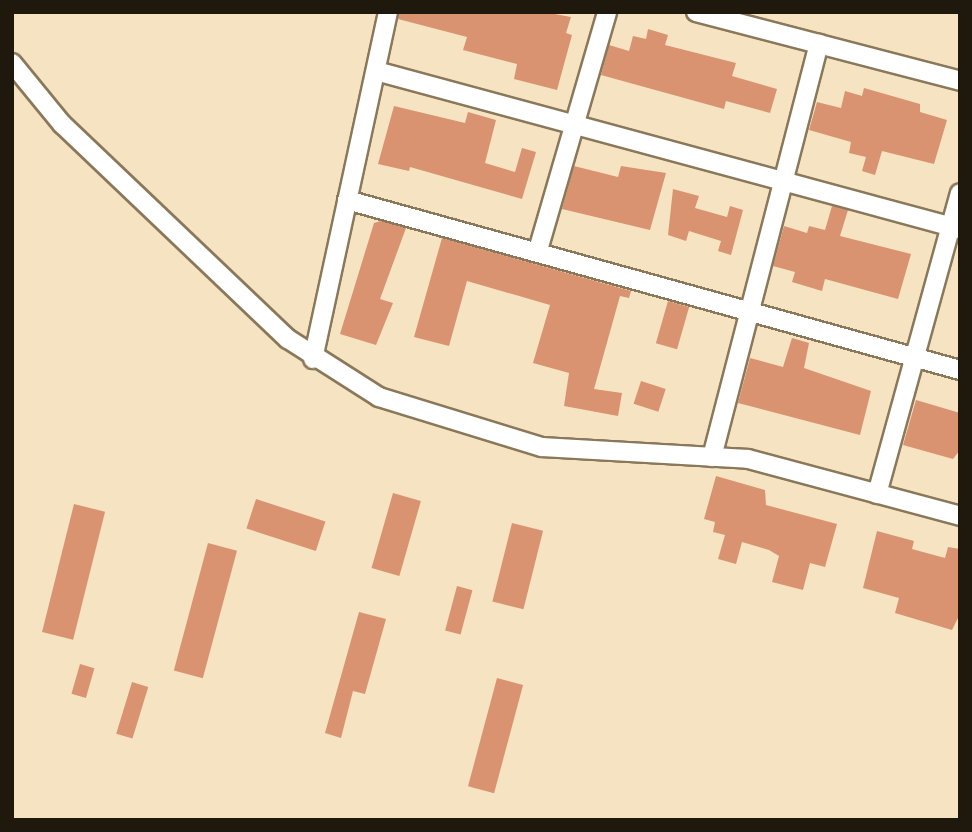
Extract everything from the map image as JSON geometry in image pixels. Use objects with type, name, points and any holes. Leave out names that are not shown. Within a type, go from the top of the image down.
[{"type":"street","points":[[313,359],[388,12]]},
{"type":"street","points":[[538,250],[607,12]]},
{"type":"street","points":[[696,12],[960,80]]},
{"type":"street","points":[[712,457],[819,44]]},
{"type":"street","points":[[12,62],[62,124],[313,359],[379,397],[542,447],[747,459],[960,516]]},
{"type":"street","points":[[376,71],[955,228]]},
{"type":"street","points":[[877,494],[912,357],[955,228],[960,192]]},
{"type":"street","points":[[347,200],[538,250],[960,370]]},
{"type":"building","points":[[399,12],[544,12],[571,17],[566,33],[572,35],[557,90],[514,79],[517,64],[463,50],[467,37],[398,19]]},
{"type":"building","points":[[648,29],[668,35],[665,45],[736,63],[732,76],[777,89],[770,113],[726,101],[724,109],[601,75],[609,45],[629,51],[633,36],[646,39]]},
{"type":"building","points":[[864,88],[920,104],[920,112],[947,120],[934,164],[882,151],[875,175],[862,171],[866,157],[849,153],[851,142],[809,130],[817,102],[841,108],[845,91],[862,96]]},
{"type":"building","points":[[394,106],[465,123],[468,112],[496,120],[485,163],[515,172],[522,148],[536,152],[522,199],[410,167],[409,171],[378,164]]},
{"type":"building","points":[[574,166],[618,177],[621,166],[666,173],[650,230],[562,209]]},
{"type":"building","points":[[673,189],[699,196],[695,208],[727,217],[730,206],[743,210],[731,255],[718,251],[721,241],[689,231],[686,241],[668,235]]},
{"type":"building","points":[[832,206],[848,210],[840,236],[911,254],[898,299],[825,279],[822,291],[792,282],[795,272],[773,266],[784,226],[807,233],[809,226],[825,230]]},
{"type":"building","points":[[381,221],[406,228],[380,299],[393,303],[376,345],[340,334],[374,223]]},
{"type":"building","points":[[442,238],[631,291],[629,298],[620,296],[594,389],[622,393],[618,416],[564,406],[569,373],[533,363],[550,305],[467,281],[449,346],[414,337]]},
{"type":"building","points":[[668,301],[689,307],[677,349],[656,343]]},
{"type":"building","points":[[792,338],[809,343],[804,368],[871,391],[860,435],[738,403],[750,358],[783,367]]},
{"type":"building","points":[[641,381],[666,389],[658,412],[634,404]]},
{"type":"building","points":[[916,400],[960,413],[960,450],[953,459],[903,445]]},
{"type":"building","points":[[716,476],[765,490],[766,505],[837,524],[825,567],[810,563],[803,590],[772,582],[779,556],[769,550],[742,542],[736,564],[718,559],[725,535],[713,532],[715,522],[704,519]]},
{"type":"building","points":[[393,493],[421,501],[399,576],[372,568]]},
{"type":"building","points":[[256,499],[325,522],[316,551],[246,528]]},
{"type":"building","points":[[74,504],[105,512],[73,640],[42,632]]},
{"type":"building","points":[[512,523],[543,531],[523,609],[492,602]]},
{"type":"building","points":[[877,531],[914,541],[912,549],[945,558],[948,547],[960,549],[960,614],[952,630],[895,613],[899,598],[863,588]]},
{"type":"building","points":[[208,543],[237,551],[203,678],[174,671]]},
{"type":"building","points":[[457,586],[472,590],[461,635],[445,630]]},
{"type":"building","points":[[359,612],[386,619],[365,694],[353,691],[341,738],[325,733]]},
{"type":"building","points":[[80,664],[94,668],[86,698],[71,694]]},
{"type":"building","points":[[497,678],[523,685],[494,793],[468,786]]},
{"type":"building","points":[[132,682],[148,687],[132,739],[116,734]]}]
